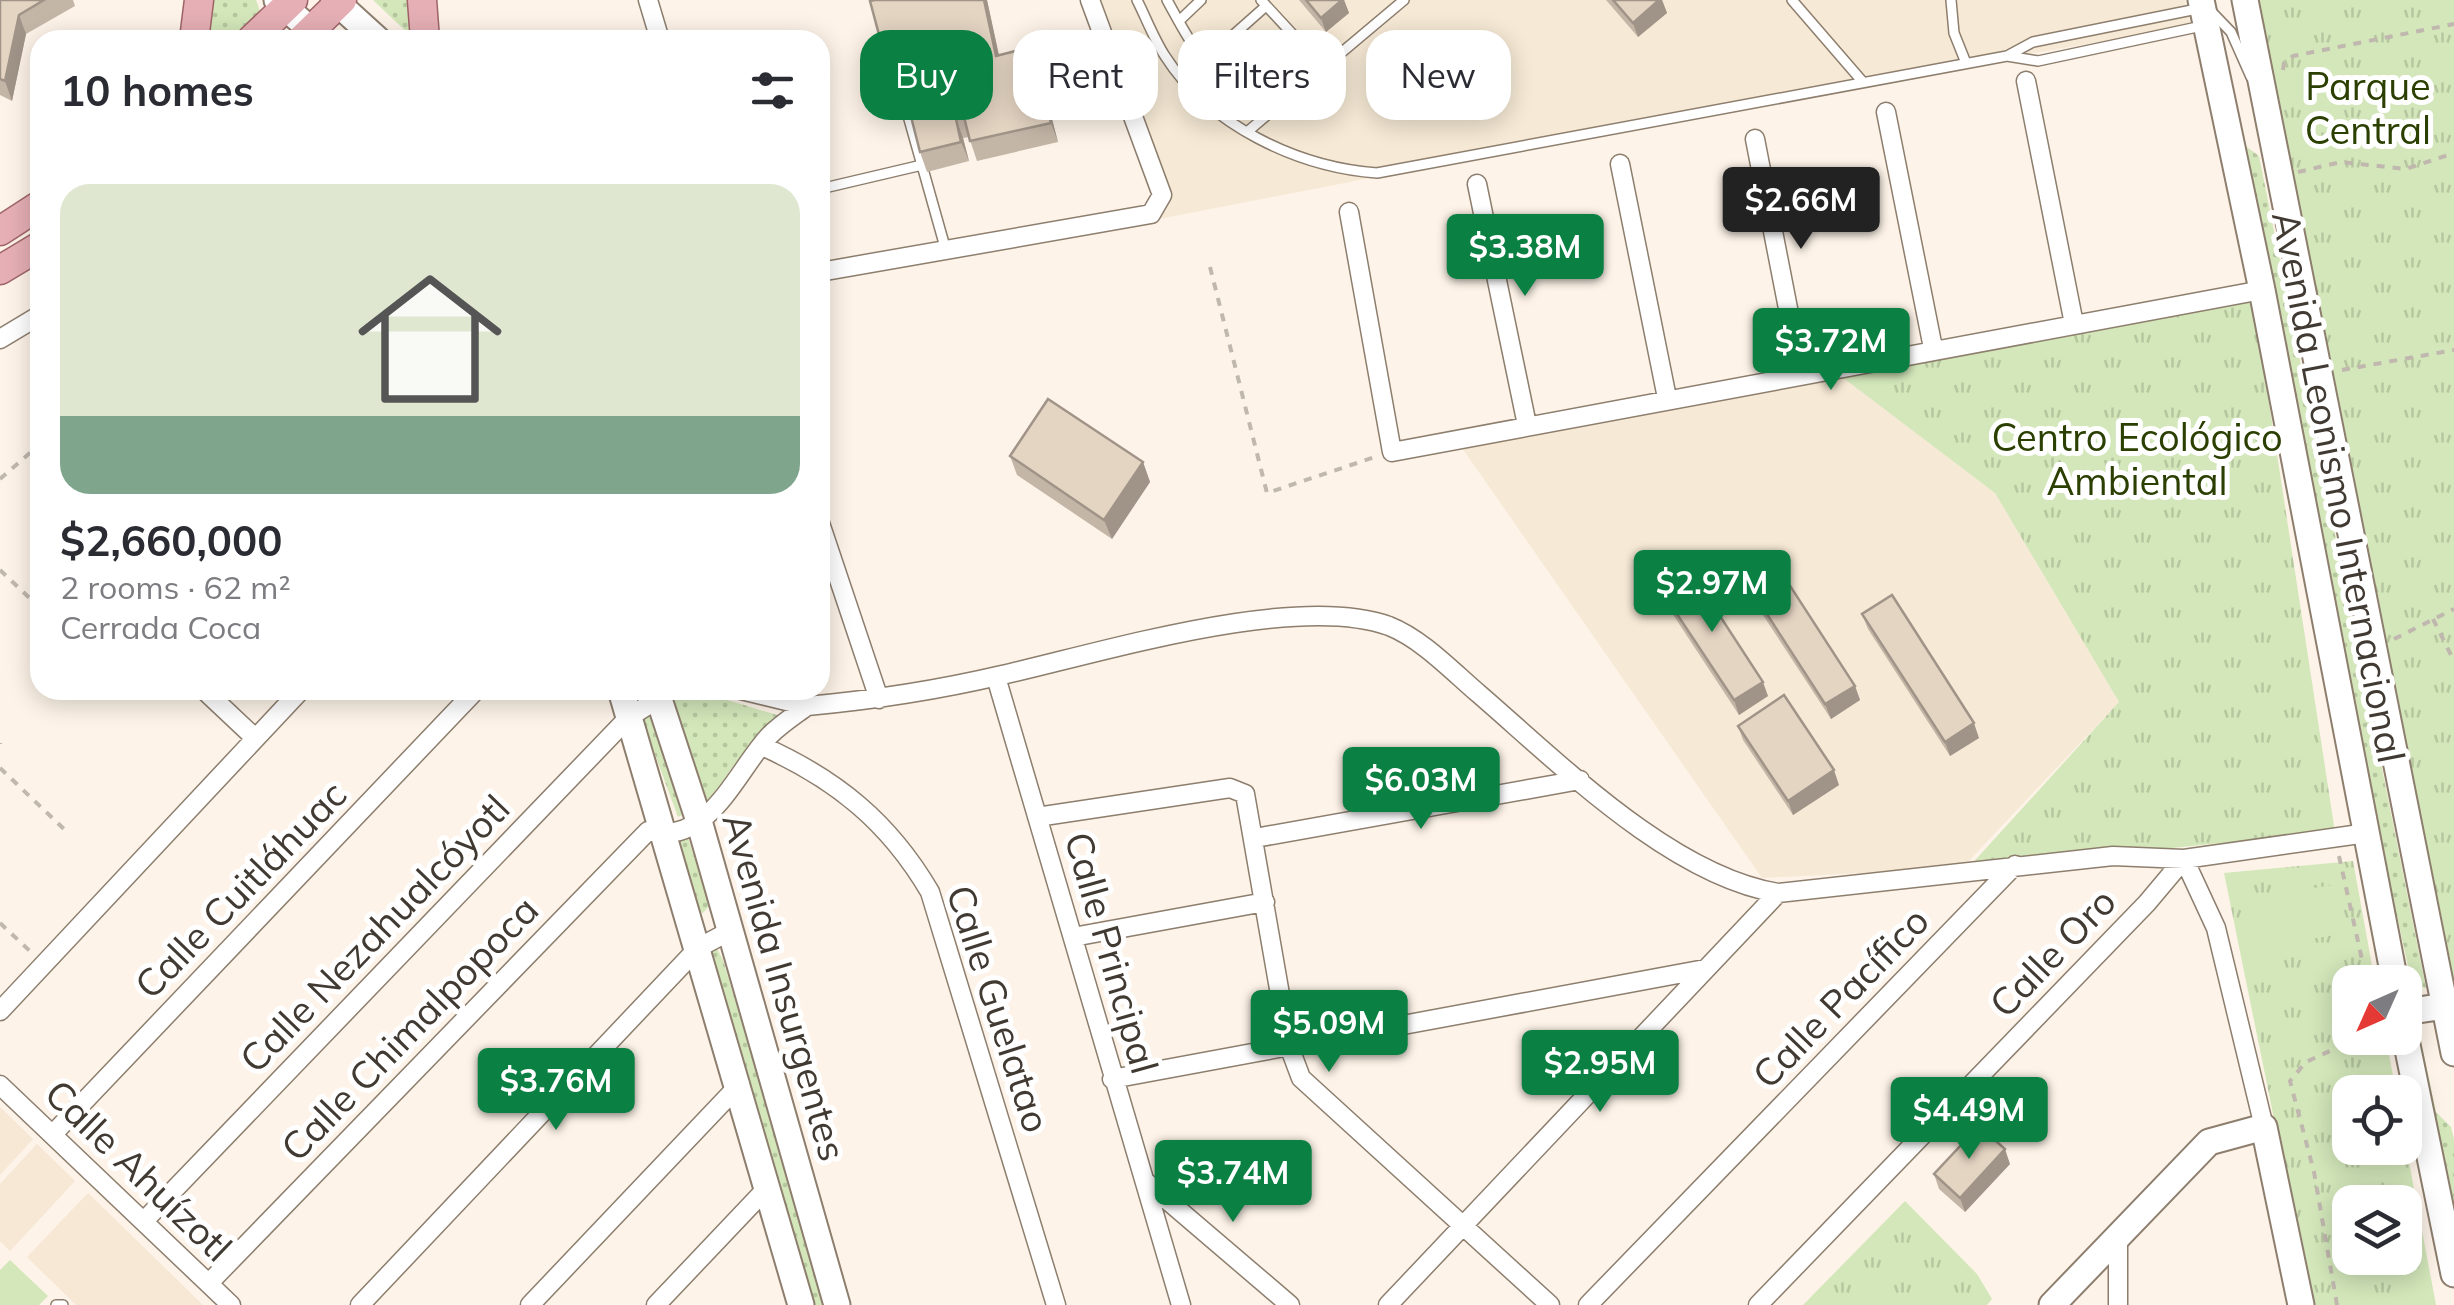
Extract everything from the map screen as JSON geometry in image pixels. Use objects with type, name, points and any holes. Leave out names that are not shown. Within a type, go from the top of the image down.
[{"type":"main road","points":[[195,30],[199,0]]},
{"type":"main road","points":[[422,0],[424,30]]},
{"type":"main road","points":[[317,30],[338,1]]},
{"type":"main road","points":[[260,30],[285,3]]},
{"type":"main road","points":[[3,223],[30,211]]},
{"type":"main road","points":[[0,270],[30,252]]},
{"type":"street","points":[[648,0],[657,30]]},
{"type":"street","points":[[830,270],[1151,214],[1159,207],[1162,195],[1090,0]]},
{"type":"street","name":"Avenida Leonismo Internacional","points":[[2245,0],[2454,1052]]},
{"type":"street","points":[[338,1],[368,30]]},
{"type":"street","points":[[285,3],[306,30]]},
{"type":"street","name":"Avenida Leonismo Internacional","points":[[2203,10],[2262,290],[2392,965]]},
{"type":"street","points":[[2026,81],[2074,324]]},
{"type":"street","points":[[1886,112],[1933,348]]},
{"type":"street","points":[[1755,139],[1802,374]]},
{"type":"street","points":[[1620,164],[1668,398]]},
{"type":"street","points":[[1476,184],[1527,425]]},
{"type":"street","points":[[1349,212],[1392,452],[1933,348],[2262,290]]},
{"type":"street","points":[[0,339],[30,320]]},
{"type":"street","points":[[830,553],[879,699]]},
{"type":"street","points":[[783,700],[808,706],[879,699],[996,677],[1181,634],[1310,614],[1363,619],[1392,627],[1428,650],[1580,780],[1718,878],[1778,893],[2112,856],[2184,859],[2367,833]]},
{"type":"street","name":"Calle Principal","points":[[996,677],[1181,1305]]},
{"type":"street","points":[[215,700],[255,738]]},
{"type":"street","points":[[0,1011],[291,700]]},
{"type":"street","name":"Calle Cuitláhuac","points":[[52,1134],[466,700]]},
{"type":"street","name":"Avenida Insurgentes","points":[[624,700],[740,1084],[801,1305]]},
{"type":"street","name":"Calle Nezahualcóyotl","points":[[144,1221],[629,717],[650,700]]},
{"type":"street","name":"Avenida Insurgentes","points":[[659,700],[699,820],[837,1305]]},
{"type":"street","points":[[662,834],[699,820],[718,806],[762,746],[808,706]]},
{"type":"street","name":"Calle Guelatao","points":[[762,746],[832,782],[877,818],[908,854],[930,892],[1056,1305]]},
{"type":"street","points":[[1255,838],[1580,780]]},
{"type":"street","points":[[1037,817],[1230,788],[1245,794],[1288,1046],[1300,1078],[1550,1305]]},
{"type":"street","name":"Calle Chimalpopoca","points":[[209,1283],[648,831],[662,834]]},
{"type":"street","points":[[2184,859],[2216,928],[2264,1127],[2301,1305]]},
{"type":"street","name":"Calle Oro","points":[[1758,1305],[2146,904],[2184,859]]},
{"type":"street","name":"Calle Pacífico","points":[[1588,1305],[2015,866]]},
{"type":"street","points":[[1388,1305],[1778,893]]},
{"type":"street","points":[[1073,937],[1265,902]]},
{"type":"street","points":[[360,1305],[698,948],[728,932]]},
{"type":"street","points":[[1112,1079],[1705,969]]},
{"type":"street","points":[[2422,1009],[2445,1006]]},
{"type":"street","points":[[2409,1055],[2454,1274]]},
{"type":"street","points":[[530,1305],[740,1084]]},
{"type":"street","name":"Calle Ahuízotl","points":[[0,1085],[232,1305]]},
{"type":"street","points":[[2052,1305],[2118,1232],[2209,1142],[2264,1127]]},
{"type":"street","points":[[1145,1181],[1290,1305]]},
{"type":"street","points":[[656,1305],[767,1188]]},
{"type":"street","points":[[2118,1232],[2118,1305]]},
{"type":"lane","points":[[1137,0],[1165,57],[1200,97],[1247,132],[1286,152],[1346,171],[1377,173],[1966,63],[2007,56],[2038,60],[2203,10]]},
{"type":"lane","points":[[1167,0],[1185,30]]},
{"type":"lane","points":[[1179,21],[1201,0]]},
{"type":"lane","points":[[1346,49],[1404,0]]},
{"type":"lane","points":[[1792,0],[1862,81]]},
{"type":"lane","points":[[1950,0],[1954,33],[1966,63]]},
{"type":"lane","points":[[1236,30],[1263,3],[1289,30]]},
{"type":"lane","name":"Avenida Leonismo Internacional","points":[[2203,10],[2214,8],[2231,32],[2264,102]]},
{"type":"lane","points":[[2007,56],[2032,42],[2203,10]]},
{"type":"lane","points":[[909,120],[945,247]]},
{"type":"lane","points":[[1247,132],[1261,120]]},
{"type":"lane","points":[[830,186],[922,165]]},
{"type":"path","points":[[2284,63],[2293,56],[2454,24]]},
{"type":"path","points":[[2279,176],[2340,162],[2406,169],[2454,153]]},
{"type":"path","points":[[1210,267],[1267,493],[1392,452]]},
{"type":"path","points":[[2342,370],[2454,350]]},
{"type":"path","points":[[0,479],[30,453]]},
{"type":"path","points":[[0,570],[30,598]]},
{"type":"path","points":[[2375,644],[2454,609]]},
{"type":"path","points":[[2433,619],[2454,661]]},
{"type":"path","points":[[0,768],[64,830]]},
{"type":"path","points":[[2335,836],[2363,965]]},
{"type":"path","points":[[0,923],[42,964]]},
{"type":"path","points":[[2332,1050],[2306,1062],[2290,1080],[2314,1172],[2337,1305]]},
{"type":"shaded area","points":[[1098,0],[2185,0],[2191,26],[1834,88],[1154,220],[1165,209],[1167,195],[1140,120],[1158,120],[1158,30],[1109,30]]},
{"type":"shaded area","points":[[1838,374],[1995,493],[2119,702],[1962,868],[1762,878],[1460,445]]},
{"type":"shaded area","points":[[0,1107],[33,1139],[0,1175]]},
{"type":"shaded area","points":[[37,1144],[75,1181],[10,1251],[0,1241],[0,1184]]},
{"type":"shaded area","points":[[88,1193],[203,1305],[76,1305],[27,1257]]},
{"type":"green space","points":[[212,0],[256,0],[260,11],[241,30],[207,30]]},
{"type":"green space","points":[[373,0],[416,0],[415,30],[404,30]]},
{"type":"green space","name":"Parque Central","points":[[2257,0],[2454,0],[2454,998]]},
{"type":"green space","points":[[2226,90],[2233,90],[2243,144],[2259,156],[2421,965],[2408,965],[2397,916],[2381,900]]},
{"type":"green space","name":"Centro Ecológico Ambiental","points":[[2253,298],[2335,832],[1968,868],[2119,702],[1995,493],[1838,374]]},
{"type":"green space","points":[[671,700],[724,700],[781,716],[730,770],[704,811]]},
{"type":"green space","points":[[649,713],[654,713],[684,814],[678,817],[643,722]]},
{"type":"green space","points":[[687,835],[710,905],[703,913],[697,911],[674,844]]},
{"type":"green space","points":[[2353,861],[2372,965],[2332,965],[2332,1055],[2389,1055],[2393,1075],[2332,1075],[2332,1165],[2410,1165],[2413,1185],[2332,1185],[2332,1275],[2422,1275],[2422,1231],[2436,1305],[2312,1305],[2224,873]]},
{"type":"green space","points":[[2333,885],[2341,934],[2250,949],[2242,899]]},
{"type":"green space","points":[[715,945],[723,960],[827,1305],[812,1305],[709,949]]},
{"type":"green space","points":[[2422,1046],[2436,1112],[2451,1127],[2454,1140],[2454,1262],[2419,1055],[2422,1055]]},
{"type":"green space","points":[[1905,1201],[1977,1274],[1992,1299],[1987,1305],[1803,1305]]},
{"type":"green space","points":[[10,1260],[48,1296],[39,1305],[0,1305],[0,1270]]},
{"type":"building","points":[[0,0],[44,0],[19,15],[5,81],[0,79]]},
{"type":"building","points":[[875,0],[984,0],[990,30],[878,30],[870,1]]},
{"type":"building","points":[[1306,0],[1342,0],[1321,18]]},
{"type":"building","points":[[1613,0],[1659,0],[1633,23]]},
{"type":"building","points":[[993,42],[996,56],[1013,52],[1013,120],[1051,123],[970,141],[965,120],[993,120]]},
{"type":"building","points":[[912,120],[956,120],[961,142],[920,152]]},
{"type":"building","points":[[1048,399],[1143,462],[1104,520],[1010,456]]},
{"type":"building","points":[[1772,558],[1855,686],[1825,704],[1743,577]]},
{"type":"building","points":[[1690,570],[1763,682],[1734,700],[1661,590]]},
{"type":"building","points":[[1892,595],[1974,723],[1945,742],[1862,614]]},
{"type":"building","points":[[1784,695],[1834,770],[1788,801],[1738,726]]},
{"type":"building","points":[[1979,1126],[2005,1149],[1960,1198],[1934,1174]]}]
